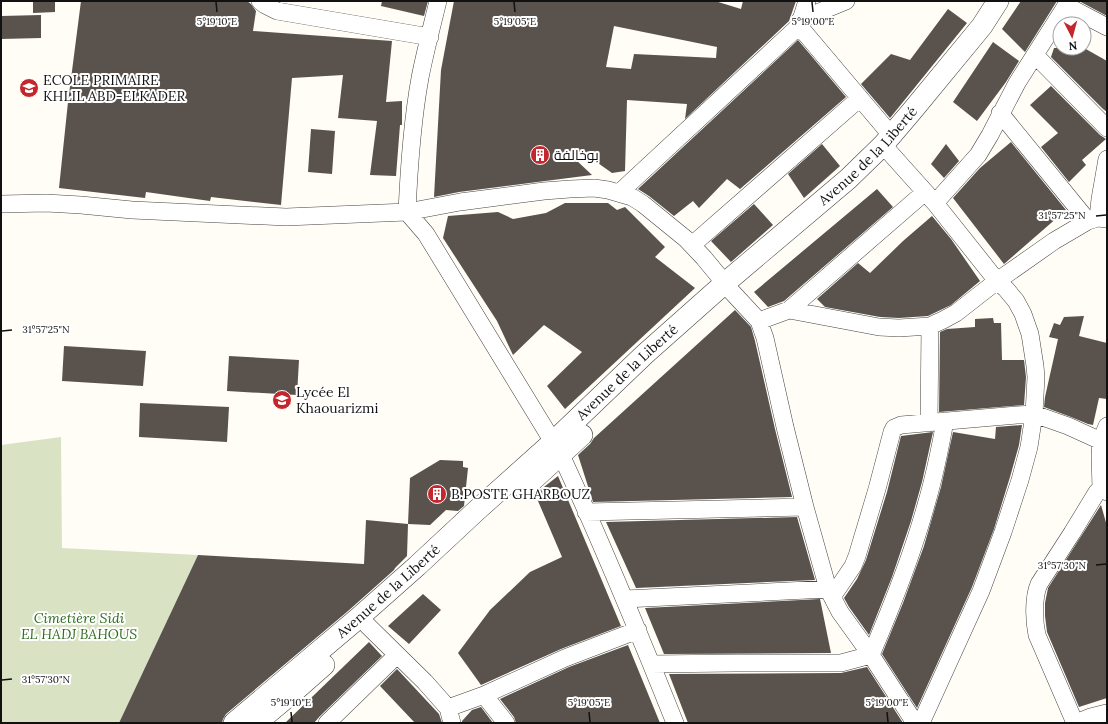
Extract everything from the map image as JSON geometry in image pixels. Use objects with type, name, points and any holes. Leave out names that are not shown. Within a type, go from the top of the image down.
[{"type":"street","points":[[260,1],[277,11],[430,37]]},
{"type":"street","points":[[438,1],[420,78],[416,104],[412,137],[407,212],[426,234],[557,449],[638,630],[675,723]]},
{"type":"street","points":[[800,23],[807,1]]},
{"type":"street","points":[[619,193],[800,23],[846,1]]},
{"type":"street","name":"Avenue de la Liberté","points":[[889,145],[982,26],[998,1]]},
{"type":"street","name":"Avenue de la Liberté","points":[[256,723],[298,688],[428,573],[557,449],[661,358],[728,288],[889,145],[958,78],[1012,1]]},
{"type":"street","points":[[759,321],[790,310],[930,198],[978,155],[990,135],[1016,82],[1068,3],[1106,24]]},
{"type":"street","points":[[800,23],[860,98],[889,145],[930,198],[997,281],[1016,301],[1023,314],[1030,334],[1035,366],[1034,414],[1026,461],[1003,532],[981,591],[921,723]]},
{"type":"street","points":[[1035,55],[1107,128]]},
{"type":"street","points":[[692,245],[860,98]]},
{"type":"street","points":[[1000,114],[1098,219]]},
{"type":"street","points":[[1098,219],[1107,159]]},
{"type":"street","points":[[1,204],[46,203],[132,210],[286,217],[407,212],[460,202],[551,190],[594,188],[632,197],[670,225],[692,245],[728,288],[759,321],[765,338],[805,507],[830,593],[840,612],[872,655],[915,723]]},
{"type":"street","points":[[790,310],[879,327],[898,328],[930,326],[956,312],[997,281],[1054,242],[1098,219]]},
{"type":"street","points":[[929,423],[930,326]]},
{"type":"street","points":[[830,593],[853,566],[877,489],[892,432],[897,426],[1034,414],[1068,426],[1104,434],[1100,455],[1104,491],[1097,492],[1039,584],[1036,593],[1035,621],[1037,635],[1074,723]]},
{"type":"street","points":[[872,655],[920,528],[933,479],[945,421]]},
{"type":"street","name":"Avenue de la Liberté","points":[[234,723],[417,566],[476,511],[557,449]]},
{"type":"street","points":[[586,512],[805,507]]},
{"type":"street","points":[[624,599],[789,590],[830,593]]},
{"type":"street","points":[[367,626],[425,682],[450,715],[484,695],[565,658],[638,630]]},
{"type":"street","points":[[327,723],[397,655]]},
{"type":"street","points":[[651,664],[832,663],[872,655]]},
{"type":"street","points":[[484,695],[506,723]]},
{"type":"street","points":[[1081,723],[1107,715]]},
{"type":"green space","name":"Cimetière Sidi EL HADJ BAHOUS","points":[[61,437],[62,548],[198,555],[119,723],[1,723],[1,445]]},
{"type":"building","points":[[33,1],[55,1],[55,12],[33,13]]},
{"type":"building","points":[[81,1],[247,1],[256,11],[253,31],[392,41],[386,102],[402,101],[402,125],[400,125],[396,176],[370,175],[377,121],[338,118],[343,75],[292,78],[281,205],[211,197],[210,201],[146,192],[145,198],[59,188]]},
{"type":"building","points":[[382,1],[428,1],[424,16],[381,6]]},
{"type":"building","points":[[454,1],[715,1],[741,9],[743,1],[796,1],[789,21],[685,119],[687,104],[627,100],[625,171],[612,173],[581,151],[575,159],[592,175],[459,192],[434,197],[441,70]],"holes":[[[614,26],[717,47],[716,58],[634,54],[631,69],[606,67]]]},
{"type":"building","points":[[1021,1],[1057,1],[1025,52],[1002,29]]},
{"type":"building","points":[[1079,1],[1107,1],[1107,16]]},
{"type":"building","points":[[948,9],[967,23],[890,118],[861,84],[891,54],[910,60]]},
{"type":"building","points":[[41,15],[41,38],[1,39],[1,16]]},
{"type":"building","points":[[798,40],[846,97],[740,189],[727,179],[699,208],[693,201],[674,216],[638,189]]},
{"type":"building","points":[[993,42],[1019,61],[1006,82],[977,121],[953,102]]},
{"type":"building","points":[[1092,53],[1107,61],[1107,112],[1103,109],[1051,57],[1052,54],[1052,56],[1092,56]]},
{"type":"building","points":[[1051,86],[1100,135],[1106,139],[1082,160],[1086,165],[1069,182],[1041,147],[1058,133],[1030,105]]},
{"type":"building","points":[[311,129],[335,131],[332,174],[308,172]]},
{"type":"building","points":[[1011,142],[1066,210],[1004,264],[953,198],[980,168]]},
{"type":"building","points":[[822,144],[840,166],[804,198],[788,174]]},
{"type":"building","points":[[946,144],[959,161],[944,178],[931,164]]},
{"type":"building","points":[[877,189],[893,207],[784,301],[768,307],[754,292]]},
{"type":"building","points":[[565,203],[608,203],[617,210],[625,207],[665,247],[655,257],[695,288],[565,409],[547,386],[582,352],[544,325],[513,355],[497,321],[443,238],[448,216],[498,212],[513,219],[546,213]]},
{"type":"building","points":[[754,204],[773,225],[731,262],[711,241]]},
{"type":"building","points":[[932,216],[951,239],[980,281],[951,305],[928,316],[899,318],[880,317],[825,307],[817,299],[858,263],[870,273],[903,241]]},
{"type":"building","points":[[735,310],[751,327],[792,497],[593,502],[578,455],[594,438]]},
{"type":"building","points":[[1084,316],[1079,336],[1107,343],[1107,399],[1099,398],[1093,425],[1044,407],[1058,339],[1049,337],[1054,323],[1060,325],[1064,317]]},
{"type":"building","points":[[993,318],[994,323],[1001,323],[1002,360],[1024,360],[1026,377],[1024,405],[939,412],[940,332],[947,329],[975,327],[975,319]]},
{"type":"building","points":[[64,346],[146,351],[143,386],[62,381]]},
{"type":"building","points":[[229,356],[299,360],[297,395],[227,391]]},
{"type":"building","points":[[140,403],[229,407],[227,442],[139,437]]},
{"type":"building","points":[[1022,425],[1019,445],[994,529],[972,587],[917,708],[882,654],[924,546],[941,487],[953,432],[995,439],[996,427]]},
{"type":"building","points":[[933,432],[922,482],[911,521],[892,577],[869,635],[844,598],[857,579],[866,560],[887,492],[901,436]]},
{"type":"building","name":"B.POSTE GHARBOUZ","points":[[440,460],[463,461],[463,467],[468,468],[464,506],[458,511],[446,510],[430,525],[408,524],[410,478]]},
{"type":"building","points":[[558,476],[621,626],[561,649],[481,685],[458,653],[490,610],[530,572],[562,557],[535,494]]},
{"type":"building","points":[[1101,505],[1107,526],[1107,698],[1079,707],[1047,632],[1045,603],[1048,588]]},
{"type":"building","points":[[797,517],[815,580],[636,588],[606,522]]},
{"type":"building","points":[[366,520],[408,524],[407,556],[394,570],[348,611],[226,714],[222,723],[119,723],[198,555],[364,564]]},
{"type":"building","points":[[423,594],[441,610],[409,644],[388,626]]},
{"type":"building","points":[[820,599],[831,653],[664,654],[645,608]]},
{"type":"building","points":[[369,642],[382,656],[314,723],[285,723]]},
{"type":"building","points":[[628,645],[660,723],[516,723],[514,717],[500,699],[569,667]]},
{"type":"building","points":[[867,667],[903,723],[688,723],[669,674],[841,673]]},
{"type":"building","points":[[397,669],[439,714],[442,723],[415,723],[380,686]]},
{"type":"building","points":[[481,707],[493,723],[462,723],[462,721],[472,710]]},
{"type":"place","name":"ECOLE PRIMAIRE KHLIL ABD-ELKADER","points":[[29,88]]},
{"type":"place","name":"بوخالفة","points":[[540,155]]},
{"type":"place","name":"Lycée El Khaouarizmi","points":[[282,400]]},
{"type":"place","name":"B.POSTE GHARBOUZ","points":[[437,494]]}]
